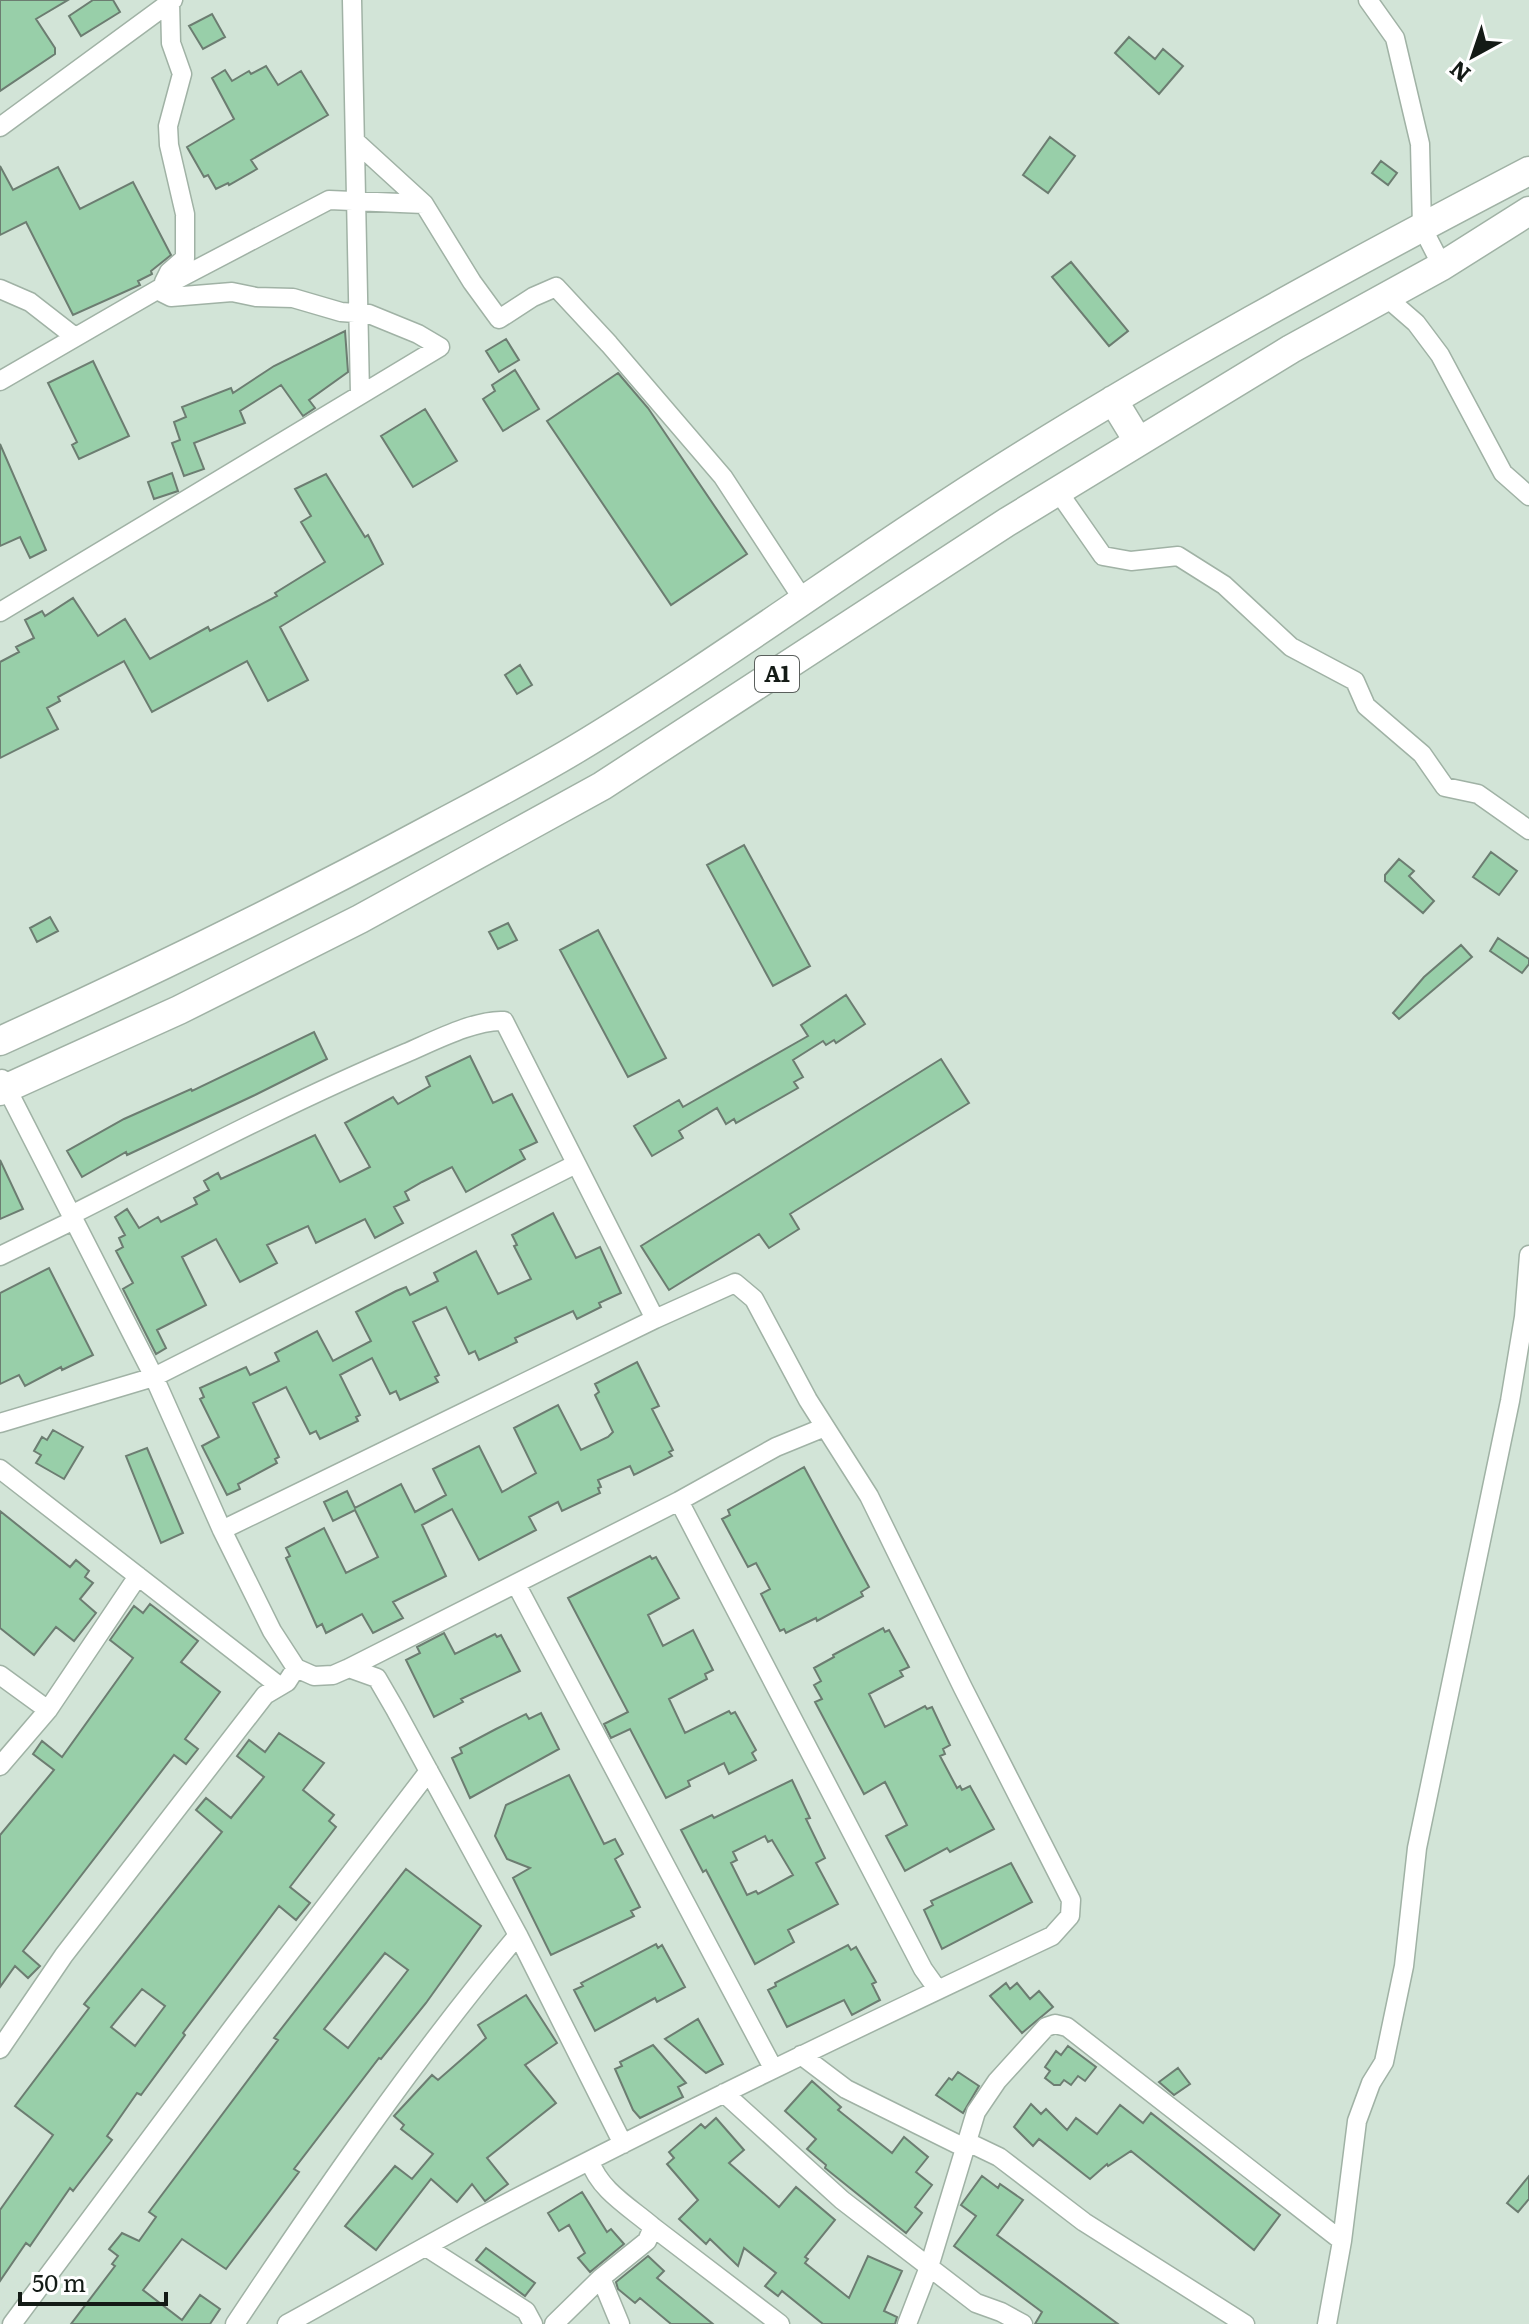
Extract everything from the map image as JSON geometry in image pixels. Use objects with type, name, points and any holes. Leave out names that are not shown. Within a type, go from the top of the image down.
[{"type":"highway","name":"A1","points":[[0,1041],[159,969],[338,879],[516,783],[640,709],[981,482],[1113,400],[1269,309],[1529,171]]},
{"type":"highway","name":"A1","points":[[2,1085],[207,996],[360,919],[539,822],[664,748],[1057,490],[1291,349],[1442,266],[1529,211]]},
{"type":"highway","points":[[1113,400],[1138,441]]},
{"type":"street","points":[[352,0],[360,394]]},
{"type":"street","points":[[1368,0],[1395,38],[1420,144],[1422,227],[1442,266]]},
{"type":"street","points":[[0,127],[171,1]]},
{"type":"street","points":[[157,290],[169,272],[185,258],[185,214],[168,136],[182,74],[171,43],[171,1]]},
{"type":"street","points":[[355,141],[424,204],[472,282],[499,319],[533,297],[556,287],[723,477],[804,601]]},
{"type":"street","points":[[0,381],[157,290],[329,200],[424,204]]},
{"type":"street","points":[[0,289],[30,302],[75,337]]},
{"type":"street","points":[[0,612],[440,347],[418,334],[369,314],[341,312],[293,298],[256,297],[232,292],[171,297],[157,290]]},
{"type":"street","points":[[1386,297],[1416,323],[1440,355],[1503,473],[1529,496]]},
{"type":"street","points":[[1057,490],[1103,556],[1131,561],[1178,556],[1224,585],[1291,647],[1355,681],[1366,706],[1422,754],[1445,787],[1478,794],[1529,830]]},
{"type":"street","points":[[0,1256],[320,1089],[443,1037],[495,1020],[504,1021],[507,1025],[655,1319]]},
{"type":"street","points":[[2,1085],[154,1377],[222,1530],[272,1631],[296,1668],[314,1676],[333,1675],[349,1668],[679,1501],[776,1447],[825,1427]]},
{"type":"street","points":[[0,1423],[154,1377],[576,1164]]},
{"type":"street","points":[[1327,2324],[1342,2241],[1357,2121],[1371,2083],[1384,2062],[1404,1966],[1417,1848],[1510,1401],[1524,1317],[1529,1255]]},
{"type":"street","points":[[222,1530],[735,1283],[745,1289],[762,1312],[825,1427],[869,1496],[1071,1900],[1070,1916],[1052,1936],[773,2068],[623,2144],[287,2324]]},
{"type":"street","points":[[0,1469],[278,1685]]},
{"type":"street","points":[[679,1501],[923,1969],[938,1990]]},
{"type":"street","points":[[0,1766],[48,1710],[138,1576]]},
{"type":"street","points":[[516,1584],[773,2068]]},
{"type":"street","points":[[0,2049],[64,1955],[265,1695],[287,1682],[296,1668]]},
{"type":"street","points":[[349,1668],[377,1678],[518,1935],[623,2144]]},
{"type":"street","points":[[0,1675],[48,1710]]},
{"type":"street","points":[[12,2324],[429,1771]]},
{"type":"street","points":[[235,2324],[326,2186],[462,2001],[518,1935]]},
{"type":"street","points":[[907,2324],[929,2267],[976,2112],[997,2081],[1046,2027],[1055,2024],[1067,2027],[1342,2241]]},
{"type":"street","points":[[801,2055],[846,2089],[957,2144],[976,2146],[999,2157],[1084,2222],[1245,2324]]},
{"type":"street","points":[[724,2093],[842,2200],[976,2303],[1023,2324]]},
{"type":"street","points":[[590,2161],[593,2173],[602,2183],[653,2227],[780,2324]]},
{"type":"street","points":[[558,2322],[601,2278],[647,2241],[653,2227]]},
{"type":"street","points":[[426,2247],[526,2311],[533,2324]]},
{"type":"street","points":[[601,2278],[620,2324]]},
{"type":"building","points":[[0,0],[68,0],[36,19],[55,48],[55,54],[0,91]]},
{"type":"building","points":[[93,0],[113,0],[120,12],[81,36],[69,16]]},
{"type":"building","points":[[212,14],[225,37],[203,49],[189,26]]},
{"type":"building","points":[[1129,37],[1155,59],[1163,49],[1183,66],[1159,94],[1115,53]]},
{"type":"building","points":[[266,66],[278,85],[301,71],[328,115],[251,160],[257,169],[216,189],[208,175],[204,177],[187,147],[234,119],[212,78],[225,70],[232,81]]},
{"type":"building","points":[[1050,137],[1075,156],[1048,193],[1023,175]]},
{"type":"building","points":[[1381,161],[1397,173],[1388,185],[1372,173]]},
{"type":"building","points":[[0,166],[13,190],[58,167],[80,209],[133,182],[171,255],[151,271],[152,274],[138,281],[140,285],[73,315],[26,222],[0,235]]},
{"type":"building","points":[[1071,262],[1128,331],[1109,346],[1052,277]]},
{"type":"building","points":[[345,331],[348,372],[309,400],[315,408],[303,416],[281,385],[240,411],[245,423],[194,443],[204,469],[184,476],[172,443],[180,440],[174,422],[186,417],[182,407],[231,388],[233,393],[274,366]]},
{"type":"building","points":[[506,339],[519,360],[499,372],[486,351]]},
{"type":"building","points":[[93,361],[129,436],[79,459],[72,445],[77,442],[48,383]]},
{"type":"building","points":[[515,370],[539,409],[503,431],[483,399],[495,391],[492,385]]},
{"type":"building","points":[[618,373],[648,408],[747,554],[671,605],[547,421]]},
{"type":"building","points":[[425,409],[457,461],[413,487],[381,436]]},
{"type":"building","points":[[0,444],[46,550],[30,558],[20,537],[0,546]]},
{"type":"building","points":[[172,473],[178,491],[154,499],[148,482]]},
{"type":"building","points":[[326,474],[365,537],[368,535],[383,564],[280,627],[308,680],[268,701],[247,661],[152,712],[124,661],[58,697],[60,701],[47,708],[58,729],[0,758],[0,662],[19,652],[16,647],[34,638],[25,620],[42,611],[45,616],[73,598],[98,636],[125,619],[150,659],[208,627],[210,631],[277,596],[275,593],[325,562],[301,522],[311,516],[295,489]]},
{"type":"building","points":[[520,665],[532,685],[517,694],[505,675]]},
{"type":"building","points":[[744,845],[810,966],[773,986],[707,865]]},
{"type":"building","points":[[1491,852],[1517,871],[1499,895],[1473,877]]},
{"type":"building","points":[[1399,859],[1414,871],[1409,876],[1434,901],[1423,913],[1385,881],[1385,875]]},
{"type":"building","points":[[50,917],[58,931],[37,942],[30,928]]},
{"type":"building","points":[[508,923],[517,940],[498,949],[489,932]]},
{"type":"building","points":[[598,930],[666,1058],[628,1077],[560,950]]},
{"type":"building","points":[[1498,938],[1529,959],[1522,973],[1490,951]]},
{"type":"building","points":[[1461,945],[1472,957],[1399,1019],[1393,1013],[1424,977]]},
{"type":"building","points":[[846,995],[865,1024],[836,1043],[834,1040],[826,1045],[823,1041],[793,1060],[803,1077],[794,1082],[798,1088],[736,1123],[734,1119],[726,1124],[717,1108],[679,1131],[683,1138],[652,1156],[634,1126],[679,1100],[683,1107],[808,1036],[801,1025]]},
{"type":"building","points":[[314,1032],[327,1059],[255,1095],[127,1155],[126,1152],[82,1177],[67,1151],[124,1119],[192,1091]]},
{"type":"building","points":[[470,1056],[493,1103],[512,1094],[537,1142],[520,1150],[525,1159],[466,1192],[452,1167],[422,1182],[405,1192],[409,1200],[394,1207],[403,1223],[375,1238],[365,1219],[316,1243],[308,1226],[267,1245],[277,1263],[240,1282],[216,1239],[182,1257],[206,1305],[157,1330],[166,1348],[156,1354],[123,1289],[133,1283],[116,1251],[123,1247],[119,1238],[125,1235],[115,1217],[127,1209],[139,1228],[158,1217],[161,1222],[197,1204],[194,1198],[209,1190],[204,1181],[218,1173],[221,1179],[315,1135],[340,1182],[370,1167],[345,1123],[393,1097],[398,1104],[430,1086],[426,1077]]},
{"type":"building","points":[[941,1059],[969,1103],[790,1214],[799,1229],[769,1248],[759,1234],[669,1290],[641,1246]]},
{"type":"building","points":[[0,1160],[23,1209],[0,1219]]},
{"type":"building","points":[[553,1213],[576,1258],[600,1247],[621,1293],[599,1303],[601,1307],[577,1319],[573,1311],[515,1338],[517,1342],[479,1360],[475,1351],[469,1354],[446,1307],[413,1322],[439,1375],[435,1377],[438,1382],[400,1400],[396,1391],[390,1394],[372,1358],[340,1375],[360,1415],[356,1417],[358,1421],[320,1439],[316,1431],[310,1434],[286,1387],[253,1403],[279,1457],[275,1459],[277,1463],[238,1484],[240,1489],[227,1495],[202,1446],[219,1437],[200,1399],[204,1397],[200,1388],[246,1367],[250,1375],[279,1361],[275,1353],[317,1331],[333,1361],[371,1341],[356,1312],[406,1287],[410,1295],[438,1281],[434,1273],[476,1251],[498,1294],[531,1279],[514,1246],[517,1245],[512,1235]]},
{"type":"building","points":[[49,1268],[93,1355],[25,1386],[19,1375],[0,1384],[0,1293]]},
{"type":"building","points":[[637,1362],[659,1406],[652,1409],[673,1450],[669,1452],[672,1456],[634,1475],[630,1466],[598,1480],[600,1493],[562,1511],[558,1502],[529,1517],[536,1530],[479,1560],[452,1509],[422,1525],[446,1576],[393,1602],[403,1618],[373,1633],[362,1614],[326,1633],[322,1624],[317,1627],[286,1558],[290,1556],[286,1548],[324,1528],[346,1573],[378,1557],[355,1510],[333,1521],[324,1502],[347,1491],[355,1508],[401,1484],[415,1512],[446,1495],[433,1469],[479,1446],[502,1492],[536,1473],[514,1428],[558,1405],[581,1450],[608,1437],[613,1432],[595,1395],[599,1392],[595,1384]]},
{"type":"building","points":[[53,1430],[83,1447],[64,1479],[36,1463],[41,1455],[34,1451],[42,1437],[47,1440]]},
{"type":"building","points":[[147,1448],[183,1533],[161,1543],[126,1456]]},
{"type":"building","points":[[804,1467],[869,1587],[861,1592],[863,1596],[817,1621],[816,1618],[786,1633],[784,1629],[780,1631],[761,1594],[770,1589],[756,1563],[748,1567],[722,1519],[730,1515],[728,1510]]},
{"type":"building","points":[[0,1511],[70,1567],[76,1560],[89,1571],[85,1577],[93,1583],[80,1599],[96,1613],[74,1641],[56,1627],[34,1655],[0,1628]]},
{"type":"building","points":[[650,1556],[652,1559],[656,1557],[679,1598],[648,1615],[663,1646],[693,1630],[713,1670],[705,1674],[707,1679],[669,1699],[685,1733],[729,1711],[731,1714],[735,1712],[756,1750],[752,1753],[756,1760],[729,1774],[724,1763],[688,1781],[690,1786],[666,1798],[630,1729],[611,1738],[604,1724],[628,1712],[568,1598]]},
{"type":"building","points":[[150,1604],[198,1641],[181,1662],[220,1692],[185,1739],[198,1749],[186,1764],[174,1755],[23,1951],[40,1966],[28,1978],[15,1966],[0,1987],[0,1835],[54,1770],[33,1754],[42,1741],[62,1757],[133,1658],[110,1640],[134,1606],[143,1613]]},
{"type":"building","points":[[883,1628],[885,1632],[889,1630],[909,1667],[900,1671],[903,1676],[869,1694],[885,1727],[925,1706],[927,1709],[932,1707],[950,1745],[943,1749],[945,1754],[940,1756],[957,1788],[960,1786],[962,1790],[970,1786],[994,1829],[950,1852],[947,1848],[905,1871],[886,1836],[907,1825],[885,1782],[864,1794],[815,1702],[822,1699],[814,1685],[821,1681],[814,1668]]},
{"type":"building","points":[[444,1633],[455,1654],[495,1634],[497,1637],[501,1635],[520,1671],[461,1699],[463,1702],[434,1717],[406,1660],[420,1653],[417,1647]]},
{"type":"building","points":[[541,1713],[559,1749],[470,1798],[452,1758],[462,1753],[460,1748],[526,1714],[529,1719]]},
{"type":"building","points":[[279,1733],[324,1763],[303,1790],[334,1815],[329,1821],[336,1827],[290,1887],[310,1903],[296,1920],[279,1906],[183,2033],[185,2035],[141,2095],[137,2093],[107,2136],[112,2140],[73,2191],[70,2188],[30,2246],[26,2243],[0,2281],[0,2210],[53,2135],[15,2106],[89,2008],[84,2004],[222,1832],[196,1810],[206,1798],[231,1818],[264,1777],[237,1756],[249,1740],[265,1752]],"holes":[[[142,1989],[165,2006],[135,2046],[111,2027]]]},
{"type":"building","points":[[569,1775],[604,1844],[615,1839],[623,1854],[615,1859],[640,1907],[631,1911],[634,1916],[551,1955],[513,1878],[530,1868],[507,1859],[495,1836],[506,1805]]},
{"type":"building","points":[[792,1780],[825,1858],[816,1863],[838,1904],[788,1930],[794,1942],[755,1964],[706,1870],[703,1872],[681,1830],[712,1815],[714,1818]],"holes":[[[765,1836],[768,1842],[772,1840],[793,1875],[758,1894],[756,1891],[747,1895],[731,1863],[737,1860],[733,1852]]]},
{"type":"building","points":[[1011,1863],[1032,1902],[942,1949],[924,1910],[933,1905],[931,1901]]},
{"type":"building","points":[[406,1869],[481,1926],[426,2003],[379,2058],[294,2169],[299,2172],[226,2269],[182,2239],[143,2290],[182,2320],[200,2295],[220,2309],[210,2324],[71,2324],[115,2266],[112,2264],[118,2256],[109,2249],[122,2233],[139,2241],[156,2217],[149,2212],[278,2040],[274,2038]],"holes":[[[385,1953],[408,1970],[348,2048],[324,2029]]]},
{"type":"building","points":[[656,1944],[658,1948],[662,1945],[685,1987],[657,2002],[655,1998],[595,2031],[574,1990],[583,1986],[581,1983]]},
{"type":"building","points":[[848,1945],[851,1950],[856,1947],[876,1982],[872,1984],[880,2000],[852,2015],[844,2000],[787,2027],[768,1990],[776,1986],[775,1983]]},
{"type":"building","points":[[1006,1983],[1010,1989],[1017,1983],[1030,1999],[1039,1991],[1053,2007],[1022,2033],[990,1996]]},
{"type":"building","points":[[526,1995],[557,2043],[525,2065],[556,2103],[487,2158],[508,2184],[485,2201],[472,2184],[457,2202],[431,2179],[376,2250],[345,2226],[395,2166],[412,2179],[433,2154],[401,2129],[404,2125],[394,2116],[432,2075],[438,2080],[486,2038],[478,2025]]},
{"type":"building","points":[[698,2019],[723,2064],[706,2073],[665,2039]]},
{"type":"building","points":[[653,2045],[686,2083],[678,2087],[683,2097],[640,2118],[633,2110],[615,2069],[622,2066],[620,2062]]},
{"type":"building","points":[[1068,2046],[1096,2067],[1085,2081],[1078,2076],[1071,2085],[1064,2080],[1060,2085],[1054,2085],[1045,2078],[1050,2071],[1045,2067],[1056,2051],[1061,2055]]},
{"type":"building","points":[[1178,2068],[1190,2084],[1174,2095],[1159,2082]]},
{"type":"building","points":[[958,2072],[979,2086],[963,2113],[936,2095]]},
{"type":"building","points":[[812,2081],[841,2107],[838,2110],[892,2153],[904,2137],[928,2157],[916,2172],[932,2185],[915,2207],[922,2213],[906,2233],[825,2168],[826,2165],[807,2149],[816,2139],[785,2111]]},
{"type":"building","points":[[1031,2104],[1041,2114],[1046,2109],[1067,2130],[1076,2118],[1097,2134],[1120,2105],[1143,2123],[1151,2113],[1280,2215],[1254,2250],[1131,2151],[1107,2164],[1090,2179],[1039,2139],[1033,2146],[1014,2127]]},
{"type":"building","points":[[716,2118],[744,2150],[729,2163],[779,2207],[796,2187],[835,2220],[805,2257],[808,2259],[805,2263],[849,2298],[868,2256],[902,2271],[884,2311],[897,2317],[895,2324],[823,2324],[782,2291],[778,2296],[765,2286],[776,2273],[744,2248],[738,2266],[710,2239],[706,2244],[679,2219],[698,2200],[667,2164],[674,2158],[669,2152],[701,2124],[705,2128]]},
{"type":"building","points":[[982,2176],[1023,2200],[997,2235],[1118,2324],[1035,2324],[1042,2312],[954,2246],[976,2216],[961,2205]]},
{"type":"building","points":[[1529,2176],[1529,2199],[1518,2212],[1507,2203]]},
{"type":"building","points":[[582,2192],[607,2232],[611,2229],[624,2244],[590,2272],[578,2258],[585,2253],[569,2225],[559,2231],[548,2213]]},
{"type":"building","points":[[486,2248],[535,2283],[525,2296],[476,2260]]},
{"type":"building","points":[[648,2256],[664,2271],[657,2278],[713,2324],[671,2324],[640,2298],[635,2303],[618,2289],[616,2282]]}]
